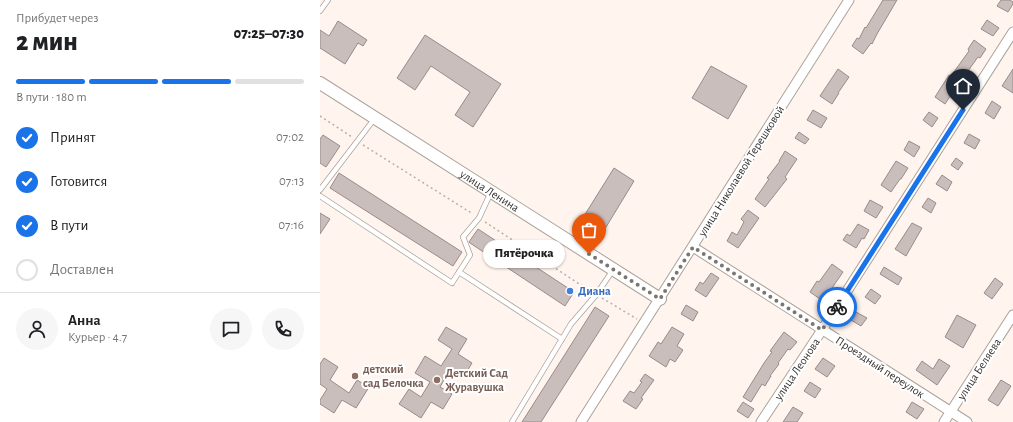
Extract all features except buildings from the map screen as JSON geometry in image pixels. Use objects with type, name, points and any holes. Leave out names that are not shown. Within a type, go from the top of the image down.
[{"type":"street","name":"улица Николаевой Терешковой","points":[[581,422],[850,0]]},
{"type":"street","name":"улица Леонова","points":[[761,422],[822,330],[1013,32]]},
{"type":"street","name":"улица Ленина","points":[[320,83],[660,299]]},
{"type":"street","name":"Проездный переулок","points":[[693,247],[967,422]]},
{"type":"street","name":"улица Беляева","points":[[944,422],[1013,315]]},
{"type":"lane","points":[[320,11],[328,0]]},
{"type":"lane","points":[[320,190],[375,118]]},
{"type":"lane","points":[[320,196],[452,283],[470,255],[463,238],[479,218],[491,192]]},
{"type":"lane","points":[[512,422],[571,324],[596,295],[613,270]]},
{"type":"lane","points":[[459,272],[562,339]]},
{"type":"way so far","points":[[589,254],[660,299],[693,247],[822,330],[837,307]]},
{"type":"place","name":"Пятёрочка","points":[[589,254]]},
{"type":"place","name":"Диана","points":[[570,291]]},
{"type":"place","name":"детский сад Белочка","points":[[355,376]]},
{"type":"place","name":"Детский Сад Журавушка","points":[[437,380]]},
{"type":"route","points":[[837,307],[963,110]]}]
